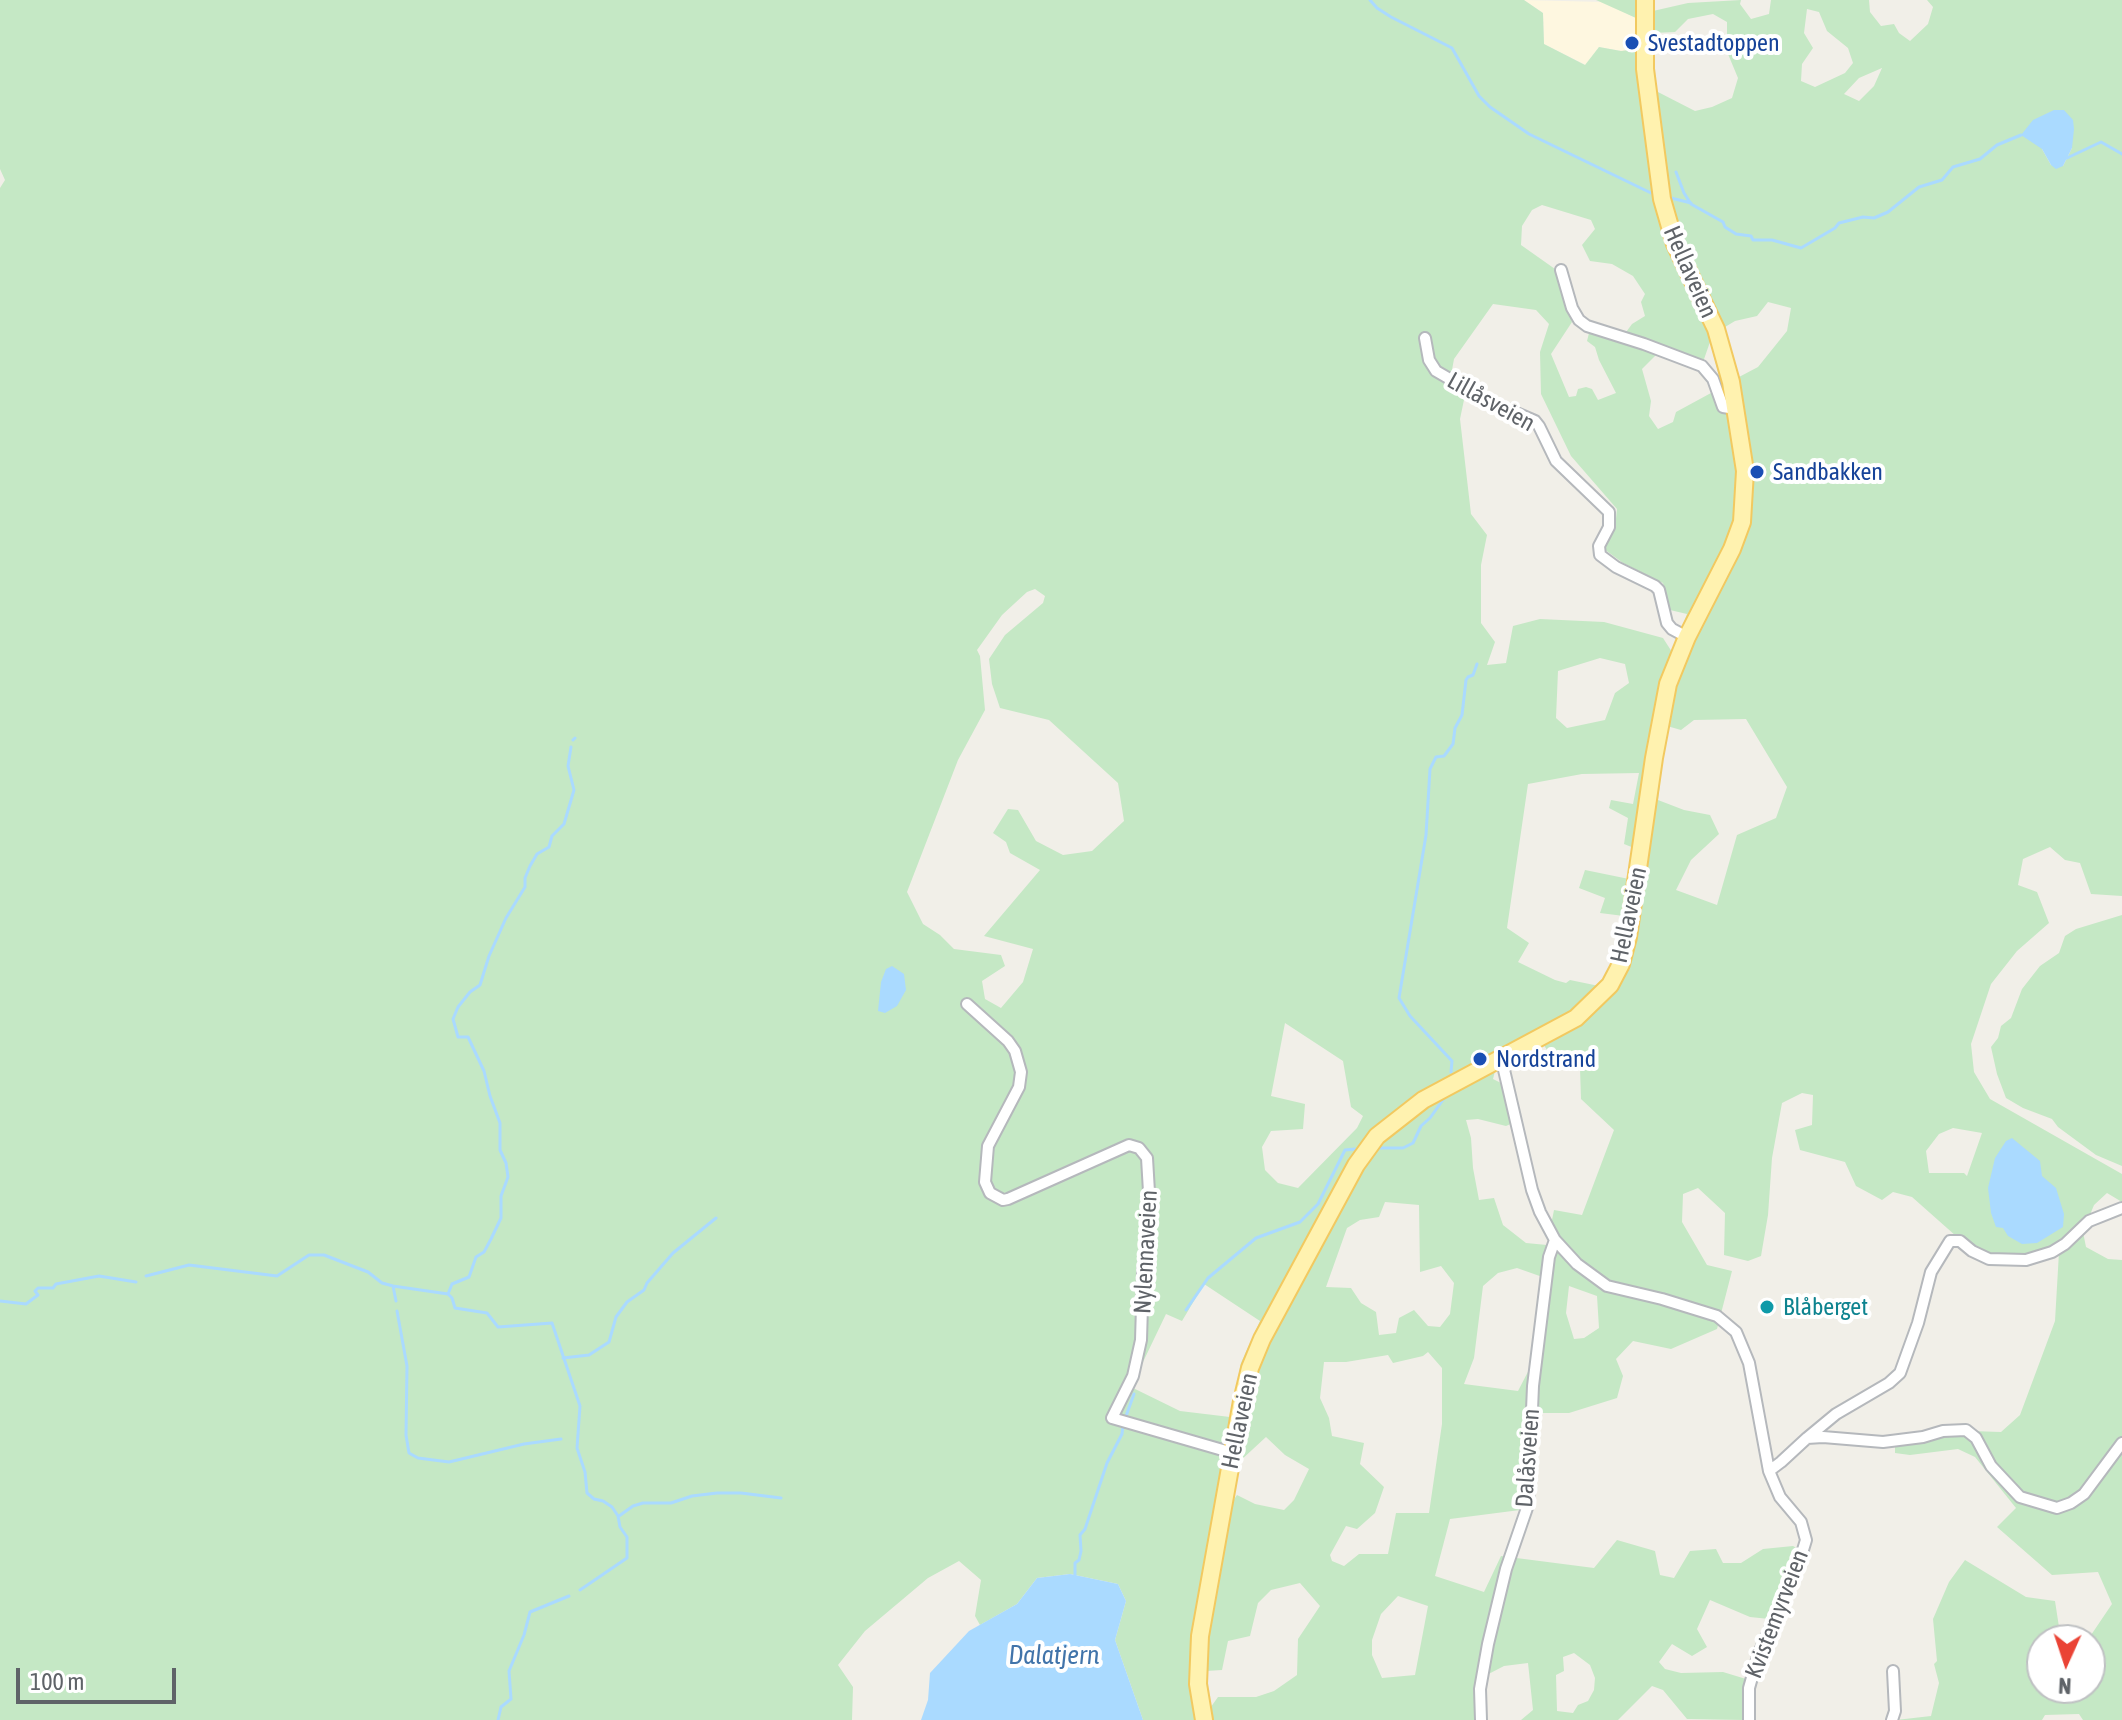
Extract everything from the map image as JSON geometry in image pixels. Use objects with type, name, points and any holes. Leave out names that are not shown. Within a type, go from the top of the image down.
[{"type":"main road","name":"Hellaveien","points":[[1204,1720],[1198,1684],[1200,1636],[1245,1385],[1256,1353],[1365,1151],[1377,1136],[1403,1113],[1583,1013],[1601,996],[1621,964],[1633,911],[1664,702],[1687,637],[1724,567],[1742,522],[1745,471],[1736,409],[1716,329],[1675,244],[1665,214],[1648,102],[1645,0]]},
{"type":"street","points":[[1561,270],[1572,308],[1579,320],[1587,326],[1702,366],[1713,379],[1723,407],[1736,409]]},
{"type":"street","name":"Lillåsveien","points":[[1425,338],[1429,360],[1436,371],[1486,400],[1535,421],[1556,461],[1609,512],[1609,527],[1599,546],[1600,555],[1616,567],[1655,586],[1659,590],[1667,623],[1687,637]]},
{"type":"street","name":"Nylennaveien","points":[[967,1004],[1008,1041],[1015,1051],[1021,1072],[1019,1087],[988,1146],[984,1176],[990,1193],[1003,1200],[1008,1199],[1129,1145],[1139,1148],[1147,1158],[1150,1209],[1143,1272],[1141,1340],[1133,1376],[1112,1418],[1233,1453]]},
{"type":"street","points":[[1501,1057],[1532,1190],[1555,1240],[1577,1264],[1607,1286],[1717,1316],[1736,1332],[1749,1363],[1769,1471]]},
{"type":"street","points":[[1769,1471],[1836,1414],[1889,1383],[1900,1373],[1918,1323],[1931,1272],[1950,1241],[1960,1241],[1989,1259],[2026,1260],[2059,1248],[2089,1221],[2122,1208]]},
{"type":"street","name":"Dalåsveien","points":[[1481,1720],[1480,1689],[1488,1644],[1506,1569],[1528,1505],[1533,1386],[1549,1257],[1555,1240]]},
{"type":"street","points":[[1807,1438],[1883,1442],[1966,1430],[1976,1438],[1991,1466],[2020,1497],[2057,1508],[2084,1494],[2122,1443]]},
{"type":"street","name":"Kvistemyrveien","points":[[1749,1720],[1749,1688],[1759,1653],[1806,1540],[1801,1522],[1780,1497],[1769,1471]]},
{"type":"street","points":[[1892,1720],[1895,1711],[1893,1671]]},
{"type":"shaded area","points":[[1524,0],[1603,2],[1636,18],[1636,50],[1599,47],[1586,65],[1544,44],[1543,13]]},
{"type":"green space","points":[[0,0],[1524,0],[1543,13],[1544,44],[1585,65],[1599,47],[1621,51],[1636,49],[1636,18],[1596,0],[1653,0],[1653,11],[1688,3],[1741,0],[1740,4],[1751,19],[1769,14],[1771,0],[1869,0],[1870,12],[1881,26],[1894,24],[1899,33],[1910,41],[1928,24],[1933,7],[1927,0],[2122,0],[2122,896],[2091,894],[2080,863],[2065,860],[2050,847],[2023,859],[2018,885],[2037,892],[2049,923],[2017,951],[1991,984],[1971,1044],[1974,1072],[1990,1099],[2122,1174],[2122,1202],[2107,1193],[2094,1205],[2083,1232],[2086,1247],[2108,1259],[2122,1260],[2122,1720],[2083,1720],[2079,1714],[2045,1715],[2042,1720],[1896,1720],[1931,1716],[1939,1683],[1934,1664],[1937,1661],[1933,1619],[1949,1582],[1965,1560],[2026,1597],[2055,1601],[2059,1624],[2026,1624],[2026,1704],[2106,1704],[2106,1624],[2098,1624],[2112,1604],[2098,1572],[2052,1575],[1997,1527],[2016,1508],[1975,1457],[1958,1449],[1910,1455],[1895,1453],[1895,1444],[1941,1430],[2001,1432],[2020,1415],[2055,1321],[2059,1252],[1997,1259],[1956,1236],[1912,1197],[1893,1192],[1882,1200],[1856,1186],[1845,1162],[1800,1150],[1795,1130],[1812,1125],[1813,1095],[1802,1093],[1782,1103],[1772,1158],[1761,1256],[1748,1261],[1724,1255],[1725,1213],[1698,1188],[1683,1194],[1682,1222],[1707,1265],[1732,1271],[1717,1329],[1671,1349],[1633,1341],[1616,1359],[1623,1376],[1617,1398],[1569,1413],[1525,1413],[1524,1496],[1520,1510],[1450,1519],[1435,1576],[1484,1592],[1501,1556],[1594,1568],[1617,1540],[1655,1551],[1660,1575],[1674,1578],[1690,1551],[1716,1549],[1723,1563],[1741,1563],[1763,1549],[1793,1546],[1804,1552],[1779,1620],[1750,1617],[1710,1600],[1697,1629],[1707,1647],[1692,1656],[1672,1644],[1659,1662],[1665,1669],[1681,1673],[1723,1672],[1746,1679],[1745,1720],[1687,1719],[1663,1690],[1652,1686],[1618,1720],[1521,1720],[1533,1710],[1528,1663],[1504,1666],[1475,1681],[1477,1720],[1143,1720],[1115,1640],[1126,1601],[1118,1584],[1070,1574],[1037,1578],[1017,1604],[980,1625],[975,1616],[981,1580],[959,1561],[928,1578],[865,1631],[838,1665],[853,1687],[852,1720],[0,1720],[0,188],[5,180],[0,169]],"holes":[[[1807,9],[1819,12],[1827,31],[1848,48],[1853,63],[1845,73],[1815,87],[1801,81],[1802,64],[1813,48],[1804,33]],[[1713,14],[1727,22],[1727,36],[1719,47],[1728,54],[1738,78],[1732,98],[1695,111],[1656,91],[1653,33],[1675,32],[1688,19]],[[1882,68],[1874,86],[1859,101],[1844,94],[1859,78]],[[2072,148],[2063,166],[2051,165],[2042,149]],[[1542,205],[1591,220],[1595,229],[1582,245],[1590,261],[1612,264],[1633,276],[1645,294],[1641,302],[1645,316],[1632,324],[1621,339],[1590,329],[1587,341],[1595,347],[1616,393],[1598,400],[1592,389],[1586,387],[1578,389],[1576,396],[1569,397],[1551,354],[1572,322],[1555,269],[1521,245],[1522,226],[1532,210]],[[1768,302],[1791,308],[1787,331],[1758,367],[1739,377],[1725,327],[1735,321],[1757,316]],[[1493,304],[1536,310],[1549,324],[1540,352],[1541,394],[1571,456],[1617,509],[1615,528],[1604,549],[1623,563],[1663,583],[1670,610],[1687,614],[1672,652],[1663,638],[1604,622],[1540,619],[1513,626],[1506,663],[1487,665],[1495,642],[1481,623],[1481,565],[1487,535],[1471,514],[1460,419],[1465,395],[1450,381],[1454,359]],[[1710,342],[1722,387],[1676,412],[1673,422],[1658,429],[1649,416],[1651,401],[1642,369],[1658,353],[1703,362]],[[1035,589],[1045,596],[1043,603],[1005,635],[989,659],[992,684],[1000,708],[1049,720],[1118,783],[1124,821],[1092,851],[1063,855],[1036,841],[1018,810],[1008,809],[993,833],[1006,842],[1010,853],[1040,870],[984,936],[1033,949],[1023,982],[1001,1008],[985,999],[982,981],[1005,966],[1001,955],[954,949],[923,924],[907,892],[958,760],[985,710],[977,650],[1002,615],[1027,592]],[[1600,658],[1625,664],[1629,683],[1615,693],[1605,720],[1567,728],[1556,718],[1558,671]],[[1746,719],[1787,787],[1776,818],[1737,835],[1717,905],[1676,890],[1691,860],[1719,834],[1710,815],[1684,810],[1658,800],[1667,726],[1681,730],[1694,720]],[[1639,773],[1633,804],[1611,800],[1609,808],[1628,818],[1624,844],[1634,848],[1629,879],[1585,870],[1579,888],[1605,898],[1600,913],[1624,916],[1614,960],[1599,986],[1555,980],[1518,962],[1529,943],[1507,928],[1528,784],[1582,774]],[[1285,1023],[1343,1061],[1351,1107],[1363,1116],[1357,1128],[1298,1188],[1278,1183],[1265,1170],[1262,1147],[1271,1131],[1303,1129],[1305,1104],[1271,1096]],[[1543,1044],[1552,1057],[1565,1058],[1580,1068],[1581,1099],[1614,1130],[1582,1215],[1554,1210],[1547,1245],[1526,1243],[1503,1225],[1494,1198],[1479,1200],[1466,1120],[1478,1119],[1506,1126],[1513,1123],[1501,1083],[1493,1079],[1495,1071]],[[1953,1128],[1982,1133],[1967,1176],[1964,1173],[1929,1173],[1926,1151],[1939,1134]],[[1385,1202],[1419,1205],[1420,1272],[1441,1266],[1454,1283],[1450,1314],[1440,1327],[1428,1326],[1414,1310],[1399,1318],[1396,1333],[1379,1335],[1376,1312],[1361,1303],[1351,1288],[1326,1287],[1347,1228],[1360,1220],[1379,1217]],[[1517,1268],[1551,1280],[1531,1366],[1518,1391],[1464,1384],[1474,1358],[1483,1286],[1498,1273]],[[1204,1284],[1260,1321],[1241,1363],[1230,1417],[1180,1411],[1131,1387],[1166,1314],[1182,1321]],[[1569,1286],[1597,1296],[1599,1328],[1584,1338],[1574,1339],[1566,1313]],[[1428,1352],[1442,1368],[1442,1424],[1429,1513],[1396,1513],[1388,1554],[1359,1554],[1344,1566],[1332,1561],[1330,1555],[1346,1526],[1357,1529],[1375,1513],[1384,1487],[1360,1464],[1364,1443],[1332,1436],[1329,1418],[1320,1398],[1324,1362],[1388,1355],[1393,1363]],[[1266,1437],[1285,1455],[1309,1469],[1294,1500],[1284,1510],[1255,1504],[1237,1495],[1231,1504],[1239,1462]],[[1300,1583],[1320,1606],[1298,1639],[1297,1675],[1274,1691],[1256,1697],[1218,1697],[1208,1711],[1206,1671],[1222,1670],[1228,1641],[1250,1636],[1258,1603],[1271,1590]],[[1398,1596],[1428,1606],[1415,1675],[1382,1678],[1372,1655],[1372,1640],[1381,1614]],[[1574,1653],[1590,1665],[1595,1678],[1594,1690],[1588,1701],[1578,1705],[1573,1713],[1557,1711],[1556,1675],[1564,1671],[1563,1657]]]},
{"type":"green space","points":[[2122,915],[2122,1166],[2096,1155],[2052,1119],[2006,1098],[1991,1047],[1998,1038],[2001,1026],[2011,1018],[2022,989],[2040,966],[2059,953],[2065,936],[2076,929]]},
{"type":"water","points":[[2054,110],[2064,110],[2073,120],[2074,129],[2072,148],[2063,166],[2056,169],[2042,149],[2021,135],[2033,120]]},
{"type":"water","points":[[892,966],[904,974],[906,990],[897,1006],[885,1013],[878,1011],[881,982],[886,969]]},
{"type":"water","points":[[2012,1138],[2040,1161],[2042,1176],[2056,1188],[2064,1214],[2063,1227],[2037,1243],[2022,1244],[2008,1236],[2003,1228],[1996,1227],[1991,1213],[1988,1188],[1995,1158],[2006,1141]]},
{"type":"water","name":"Dalatjern","points":[[1070,1574],[1118,1584],[1126,1601],[1115,1640],[1143,1720],[921,1720],[928,1700],[930,1673],[969,1631],[1017,1604],[1037,1578]]},
{"type":"waterway","points":[[1370,0],[1391,17],[1452,48],[1479,96],[1529,134],[1651,193]]},
{"type":"waterway","points":[[1676,172],[1691,204],[1723,222],[1736,234],[1801,248],[1839,223],[1863,217],[1874,218],[1888,212],[1919,187],[1942,180],[1953,167],[1980,159],[1997,145],[2021,135]]},
{"type":"waterway","points":[[2067,158],[2101,142],[2122,154]]},
{"type":"waterway","points":[[1671,198],[1691,203]]},
{"type":"waterway","points":[[1451,1072],[1452,1061],[1410,1016],[1399,998],[1426,835],[1430,769],[1436,757],[1444,756],[1453,744],[1455,728],[1462,715],[1466,680],[1473,675],[1477,664]]},
{"type":"waterway","points":[[448,1294],[452,1284],[469,1277],[476,1257],[484,1252],[491,1239],[501,1218],[501,1196],[508,1177],[500,1150],[500,1123],[484,1071],[468,1037],[458,1037],[453,1019],[458,1007],[480,985],[506,918],[525,887],[530,866],[537,854],[549,847],[552,836],[564,824],[574,790],[568,766],[571,747]]},
{"type":"waterway","points":[[1378,1148],[1403,1148],[1413,1143],[1421,1126],[1445,1097]]},
{"type":"waterway","points":[[1186,1310],[1208,1278],[1256,1238],[1300,1222],[1318,1204],[1345,1150],[1355,1149]]},
{"type":"waterway","points":[[563,1358],[589,1355],[609,1342],[616,1317],[627,1302],[644,1290],[673,1253],[716,1218]]},
{"type":"waterway","points":[[146,1276],[189,1265],[277,1276],[309,1255],[324,1255],[368,1272],[382,1283],[448,1294],[455,1308],[487,1313],[498,1327],[552,1323],[580,1406],[577,1448],[585,1472],[587,1493],[612,1507],[627,1537],[627,1558],[580,1590]]},
{"type":"waterway","points":[[0,1301],[26,1304],[38,1295],[35,1291],[38,1288],[53,1288],[56,1284],[99,1276],[136,1282]]},
{"type":"waterway","points":[[393,1286],[396,1301]]},
{"type":"waterway","points":[[397,1311],[407,1366],[406,1435],[409,1453],[418,1458],[449,1462],[524,1444],[561,1439]]},
{"type":"waterway","points":[[1126,1416],[1134,1394]]},
{"type":"waterway","points":[[1075,1576],[1075,1563],[1081,1551],[1080,1535],[1085,1529],[1123,1425]]},
{"type":"waterway","points":[[619,1516],[643,1503],[671,1503],[717,1493],[781,1498]]},
{"type":"waterway","points":[[498,1720],[501,1707],[511,1699],[509,1671],[530,1612],[569,1596]]},
{"type":"place","name":"Svestadtoppen","points":[[1632,43]]},
{"type":"place","name":"Sandbakken","points":[[1757,472]]},
{"type":"place","name":"Nordstrand","points":[[1480,1059]]},
{"type":"place","name":"Blåberget","points":[[1767,1307]]}]
